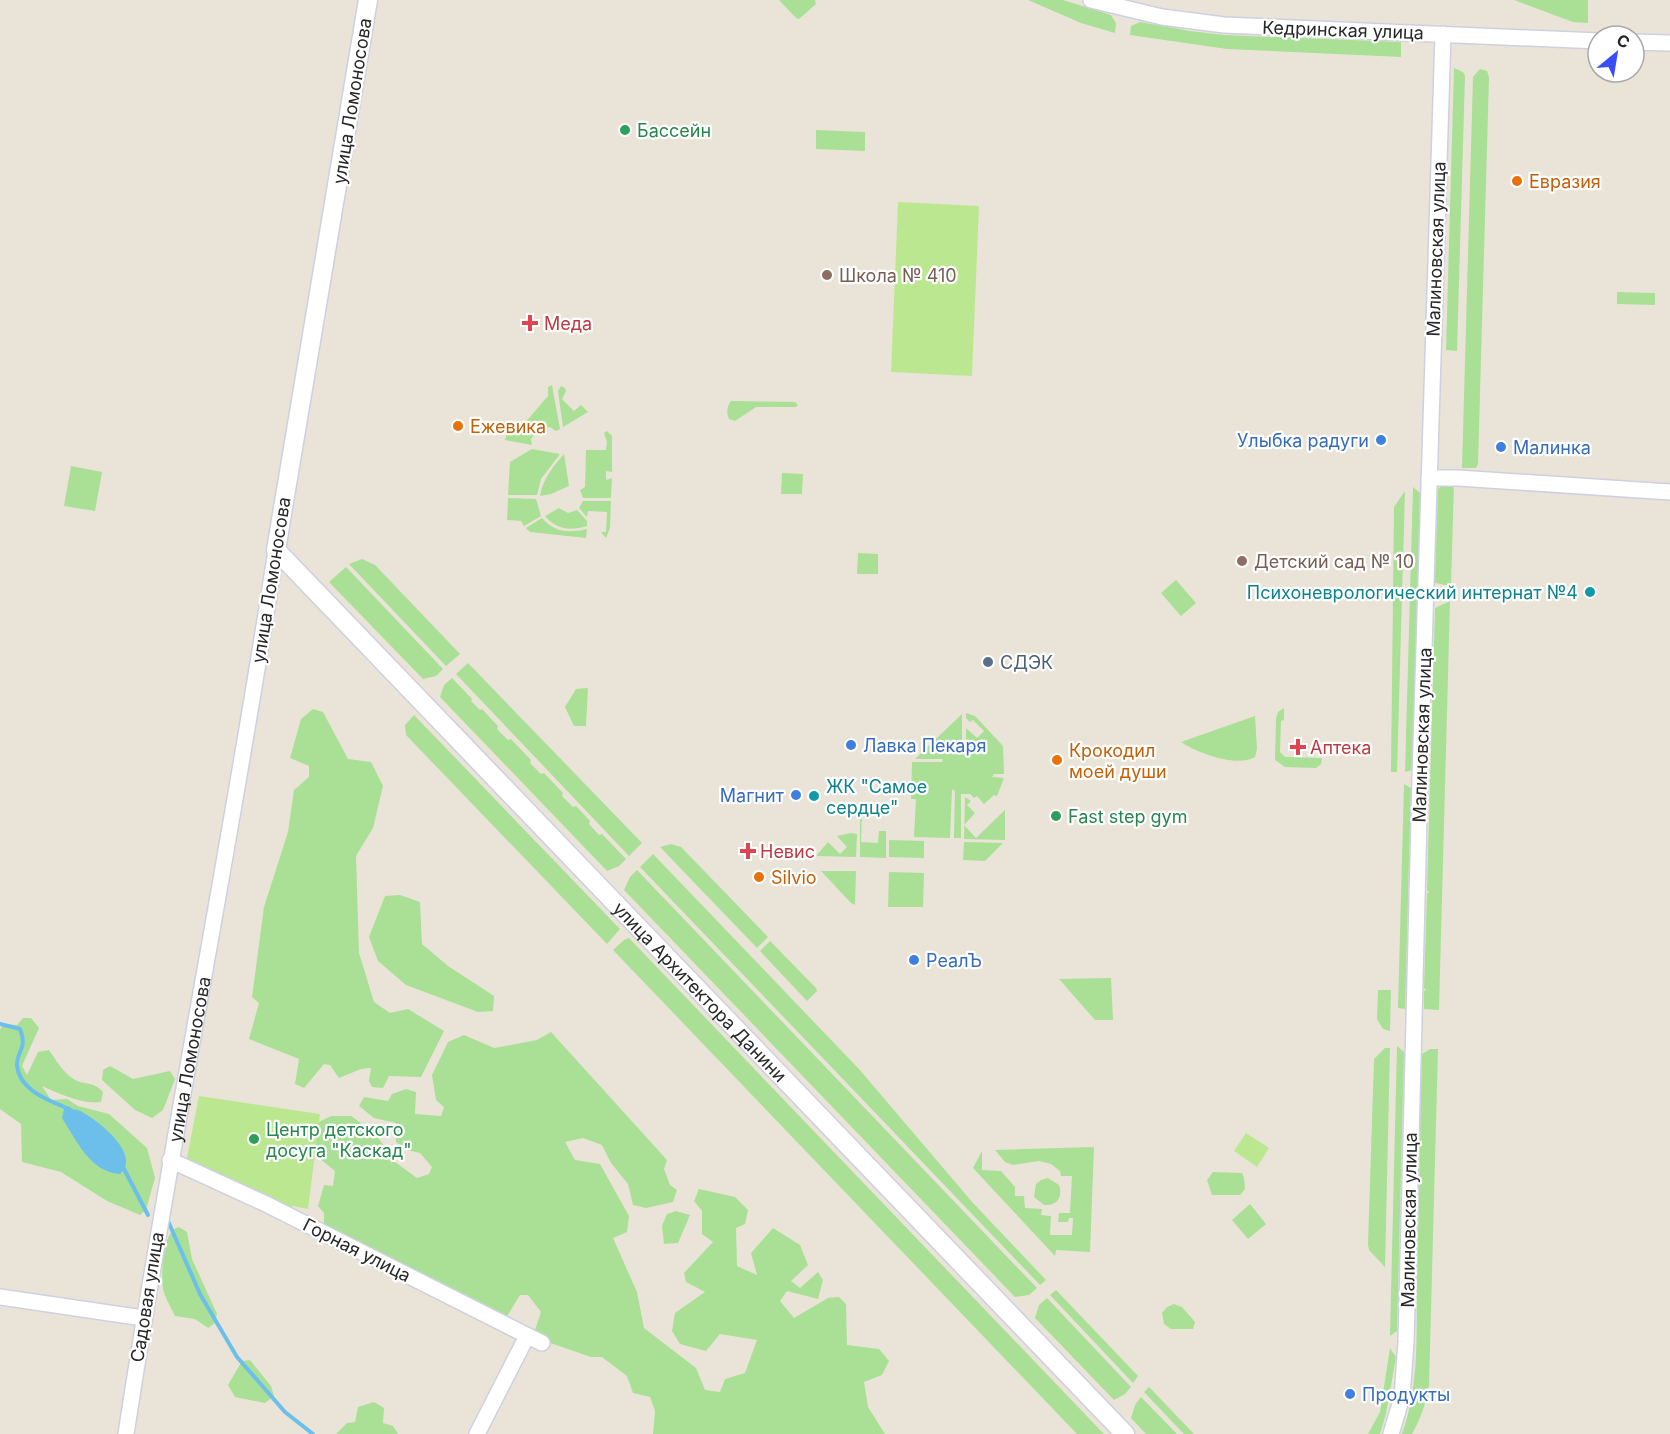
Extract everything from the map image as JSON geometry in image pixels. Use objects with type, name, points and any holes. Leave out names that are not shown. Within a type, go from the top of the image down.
[{"type":"street","name":"улица Ломоносова","points":[[170,1160],[192,1043],[368,0]]},
{"type":"street","name":"Кедринская улица","points":[[1090,0],[1162,17],[1224,26],[1586,40]]},
{"type":"street","name":"Малиновская улица","points":[[1391,1434],[1401,1397],[1406,1342],[1443,34]]},
{"type":"street","points":[[1646,42],[1670,43]]},
{"type":"street","points":[[1429,478],[1670,492]]},
{"type":"street","name":"улица Архитектора Данини","points":[[276,550],[1125,1434]]},
{"type":"street","name":"Садовая улица","points":[[126,1434],[170,1160]]},
{"type":"street","name":"Горная улица","points":[[170,1160],[266,1204],[542,1343]]},
{"type":"street","points":[[0,1297],[143,1318]]},
{"type":"street","points":[[477,1434],[527,1336]]},
{"type":"green space","points":[[779,0],[815,0],[816,4],[799,19]]},
{"type":"green space","points":[[1028,0],[1063,0],[1111,15],[1116,23],[1115,33],[1081,23]]},
{"type":"green space","points":[[1514,0],[1588,0],[1588,23],[1573,22]]},
{"type":"green space","points":[[1140,22],[1224,35],[1401,42],[1401,57],[1227,49],[1130,35],[1131,26]]},
{"type":"green space","points":[[1454,68],[1463,72],[1465,76],[1457,351],[1446,350]]},
{"type":"green space","points":[[1480,69],[1487,71],[1489,77],[1478,464],[1476,468],[1462,468],[1473,77]]},
{"type":"green space","points":[[816,130],[865,132],[865,151],[816,149]]},
{"type":"green space","points":[[898,202],[979,206],[972,376],[891,372]]},
{"type":"green space","points":[[1617,292],[1655,293],[1655,305],[1617,304]]},
{"type":"green space","points":[[552,385],[560,429],[556,431],[550,427],[540,428],[531,439],[532,445],[505,440],[507,433],[516,433],[548,396],[548,387]]},
{"type":"green space","points":[[561,386],[566,391],[562,399],[574,411],[581,405],[588,412],[563,427],[558,391]]},
{"type":"green space","points":[[731,401],[795,402],[798,405],[796,407],[756,407],[735,421],[729,419],[727,414]]},
{"type":"green space","points":[[607,431],[612,436],[612,472],[606,471],[606,480],[612,478],[611,498],[583,498],[580,490],[585,487],[586,450],[606,450],[607,442],[604,433]]},
{"type":"green space","points":[[532,449],[560,454],[541,479],[537,495],[508,495],[510,462]]},
{"type":"green space","points":[[564,454],[569,486],[540,496],[546,478]]},
{"type":"green space","points":[[71,466],[102,472],[95,511],[64,506]]},
{"type":"green space","points":[[782,473],[803,474],[802,494],[781,494]]},
{"type":"green space","points":[[1445,483],[1454,483],[1451,586],[1435,583],[1438,489]]},
{"type":"green space","points":[[1413,487],[1420,493],[1412,770],[1405,772]]},
{"type":"green space","points":[[1405,491],[1397,772],[1391,772],[1394,507]]},
{"type":"green space","points":[[508,498],[536,499],[541,516],[524,526],[521,521],[507,520]]},
{"type":"green space","points":[[583,501],[611,501],[610,528],[606,538],[601,532],[606,532],[607,512],[588,511],[587,517],[579,508]]},
{"type":"green space","points":[[559,508],[568,513],[577,510],[587,521],[587,526],[569,529],[554,524],[545,516]]},
{"type":"green space","points":[[542,518],[552,527],[563,531],[587,529],[586,538],[530,532],[526,528]]},
{"type":"green space","points":[[858,553],[878,554],[878,574],[857,574]]},
{"type":"green space","points":[[362,559],[375,565],[460,654],[446,666],[349,564]]},
{"type":"green space","points":[[346,567],[443,669],[436,676],[423,679],[329,582]]},
{"type":"green space","points":[[1176,580],[1196,603],[1181,616],[1161,593]]},
{"type":"green space","points":[[1450,601],[1439,1010],[1424,1009],[1424,991],[1426,990],[1424,988],[1427,893],[1429,893],[1427,890],[1435,608]]},
{"type":"green space","points":[[468,663],[642,843],[629,856],[456,674]]},
{"type":"green space","points":[[452,678],[472,699],[471,701],[498,726],[497,729],[508,740],[511,739],[531,760],[530,763],[541,774],[544,773],[563,793],[562,796],[573,807],[576,806],[590,821],[589,824],[599,835],[602,834],[626,859],[619,866],[607,871],[440,697],[444,685]]},
{"type":"green space","points":[[588,688],[586,726],[574,726],[565,707],[576,689]]},
{"type":"green space","points":[[1284,708],[1284,720],[1281,721],[1280,752],[1285,757],[1322,758],[1321,764],[1316,768],[1285,767],[1275,760],[1276,718],[1278,712]]},
{"type":"green space","points":[[313,709],[323,712],[348,759],[371,762],[383,786],[373,828],[356,856],[359,953],[374,1002],[390,1013],[408,1009],[444,1031],[421,1077],[389,1076],[383,1088],[372,1087],[369,1081],[371,1068],[361,1069],[339,1078],[330,1065],[324,1064],[304,1088],[295,1084],[299,1059],[249,1039],[259,1003],[252,997],[264,907],[288,832],[294,790],[309,777],[309,766],[290,758],[301,719]]},
{"type":"green space","points":[[966,713],[975,716],[1003,746],[1004,774],[994,774],[992,777],[1004,778],[997,796],[994,795],[984,804],[977,796],[974,798],[970,794],[961,794],[961,838],[954,838],[955,791],[952,789],[950,838],[914,837],[916,799],[911,799],[912,762],[942,762],[943,759],[915,759],[962,714],[962,742],[966,742],[966,728],[977,738],[984,731],[973,720],[970,722],[966,718]]},
{"type":"green space","points":[[414,715],[620,929],[607,944],[406,735],[405,725]]},
{"type":"green space","points":[[1255,716],[1257,749],[1255,757],[1247,760],[1217,758],[1181,742]]},
{"type":"green space","points":[[1404,784],[1411,788],[1405,1009],[1398,1008]]},
{"type":"green space","points":[[965,797],[971,801],[967,805],[975,813],[964,825]]},
{"type":"green space","points":[[862,810],[861,842],[878,843],[879,831],[886,831],[886,858],[860,857],[860,811]]},
{"type":"green space","points":[[1005,810],[1005,840],[964,839],[964,825],[976,838]]},
{"type":"green space","points":[[857,834],[856,857],[816,856],[828,842],[840,854],[847,847],[837,836]]},
{"type":"green space","points":[[889,840],[924,841],[924,858],[889,857]]},
{"type":"green space","points":[[964,842],[1003,843],[985,861],[963,860]]},
{"type":"green space","points":[[671,844],[681,847],[768,937],[757,948],[660,847]]},
{"type":"green space","points":[[653,854],[859,1069],[973,1203],[1046,1280],[1040,1285],[640,867]]},
{"type":"green space","points":[[637,870],[1037,1288],[1029,1295],[1015,1297],[624,890],[630,877]]},
{"type":"green space","points":[[821,871],[856,871],[855,905],[851,903]]},
{"type":"green space","points":[[889,872],[924,873],[923,907],[888,907]]},
{"type":"green space","points":[[400,895],[420,902],[422,944],[448,966],[494,996],[493,1011],[478,1012],[406,985],[378,961],[369,937],[385,896]]},
{"type":"green space","points":[[629,938],[1104,1434],[1077,1434],[613,950]]},
{"type":"green space","points":[[770,941],[816,988],[817,991],[807,1001],[760,951]]},
{"type":"green space","points":[[1111,978],[1113,1020],[1095,1020],[1059,979]]},
{"type":"green space","points":[[1378,990],[1391,990],[1390,1031],[1383,1029],[1377,1019]]},
{"type":"green space","points":[[23,1018],[31,1018],[39,1028],[22,1066],[27,1075],[38,1052],[49,1050],[62,1069],[72,1078],[92,1084],[103,1092],[101,1102],[87,1102],[42,1086],[51,1100],[67,1099],[78,1106],[109,1114],[147,1148],[155,1178],[146,1210],[140,1215],[107,1201],[61,1172],[22,1162],[21,1124],[0,1109],[0,1030],[3,1024],[17,1025]]},
{"type":"green space","points":[[551,1032],[667,1160],[664,1169],[670,1185],[677,1190],[673,1202],[646,1208],[633,1205],[628,1184],[611,1163],[602,1145],[583,1138],[565,1142],[575,1160],[600,1164],[629,1216],[627,1232],[613,1238],[637,1292],[644,1328],[696,1368],[705,1390],[720,1392],[725,1379],[745,1373],[757,1340],[720,1334],[706,1351],[680,1344],[672,1331],[675,1313],[705,1292],[686,1282],[684,1273],[713,1242],[702,1234],[702,1211],[694,1201],[699,1189],[735,1197],[748,1210],[745,1224],[736,1228],[737,1266],[757,1275],[751,1253],[773,1228],[800,1245],[808,1265],[791,1281],[800,1288],[818,1272],[823,1280],[818,1299],[787,1291],[780,1301],[794,1318],[828,1298],[839,1297],[846,1304],[847,1345],[879,1349],[889,1361],[882,1375],[864,1382],[868,1407],[885,1434],[653,1434],[655,1411],[650,1397],[633,1393],[627,1376],[602,1357],[591,1357],[539,1339],[534,1333],[541,1312],[528,1295],[520,1295],[506,1318],[324,1226],[324,1213],[318,1206],[324,1185],[333,1186],[335,1171],[313,1153],[317,1123],[331,1116],[351,1116],[375,1133],[395,1162],[417,1178],[429,1174],[432,1167],[420,1153],[407,1150],[396,1142],[396,1123],[374,1118],[359,1106],[364,1097],[388,1101],[392,1094],[406,1089],[416,1092],[415,1114],[441,1116],[444,1107],[436,1100],[432,1075],[448,1042],[464,1035],[494,1048],[537,1040]]},
{"type":"green space","points":[[1397,1046],[1404,1052],[1397,1331],[1390,1336]]},
{"type":"green space","points":[[1385,1048],[1390,1048],[1385,1267],[1369,1250],[1368,1245],[1374,1059]]},
{"type":"green space","points":[[1430,1049],[1438,1049],[1429,1386],[1423,1410],[1412,1434],[1402,1434],[1412,1396],[1416,1358],[1422,1054]]},
{"type":"green space","points":[[110,1066],[133,1079],[170,1071],[175,1079],[163,1110],[152,1118],[135,1110],[102,1080],[103,1070]]},
{"type":"green space","name":"Центр детского досуга \"Каскад\"","points":[[199,1096],[320,1114],[308,1209],[293,1206],[288,1211],[186,1163]]},
{"type":"green space","points":[[1246,1133],[1269,1148],[1257,1167],[1234,1151]]},
{"type":"green space","points":[[1094,1147],[1090,1252],[1056,1250],[1055,1256],[973,1168],[982,1151],[982,1170],[1001,1171],[1015,1187],[1015,1196],[1024,1196],[1025,1208],[1042,1209],[1041,1215],[1051,1216],[1050,1235],[1072,1235],[1073,1218],[1069,1218],[1068,1222],[1058,1222],[1059,1213],[1070,1213],[1072,1176],[1061,1176],[1060,1171],[1051,1164],[1039,1161],[1013,1165],[1005,1162],[995,1150]]},
{"type":"green space","points":[[1213,1172],[1242,1173],[1245,1189],[1240,1195],[1212,1195],[1207,1180]]},
{"type":"green space","points":[[1048,1178],[1059,1185],[1060,1193],[1056,1202],[1044,1205],[1034,1197],[1036,1184]]},
{"type":"green space","points":[[1250,1204],[1266,1224],[1248,1239],[1232,1220]]},
{"type":"green space","points":[[676,1211],[690,1215],[678,1243],[664,1244],[662,1226],[667,1214]]},
{"type":"green space","points":[[179,1227],[187,1232],[192,1259],[217,1314],[215,1323],[208,1328],[195,1319],[175,1316],[163,1289],[162,1273],[166,1244],[173,1230]]},
{"type":"green space","points":[[1056,1290],[1138,1376],[1133,1383],[1050,1295]]},
{"type":"green space","points":[[1047,1298],[1131,1387],[1125,1394],[1114,1400],[1035,1318],[1039,1305]]},
{"type":"green space","points":[[1174,1304],[1182,1307],[1195,1322],[1193,1329],[1171,1329],[1164,1324],[1162,1313]]},
{"type":"green space","points":[[1390,1348],[1396,1357],[1386,1414],[1380,1434],[1368,1434],[1380,1412]]},
{"type":"green space","points":[[250,1360],[271,1386],[274,1396],[265,1403],[235,1397],[228,1385],[242,1361]]},
{"type":"green space","points":[[1149,1387],[1194,1434],[1184,1434],[1144,1392]]},
{"type":"green space","points":[[1141,1397],[1177,1434],[1146,1434],[1131,1418],[1135,1405]]},
{"type":"green space","points":[[374,1402],[384,1408],[383,1423],[393,1426],[398,1434],[336,1434],[347,1423],[355,1422],[358,1407]]},
{"type":"water","points":[[64,1109],[78,1110],[86,1114],[114,1138],[126,1157],[126,1166],[120,1174],[100,1168],[85,1154],[62,1118]]},
{"type":"waterway","points":[[0,1024],[20,1029],[23,1042],[17,1066],[24,1083],[46,1099],[71,1110]]},
{"type":"waterway","points":[[123,1167],[148,1215]]},
{"type":"waterway","points":[[168,1221],[200,1294],[237,1357],[285,1412],[313,1434]]},
{"type":"place","name":"Бассейн","points":[[625,130]]},
{"type":"place","name":"Евразия","points":[[1517,181]]},
{"type":"place","name":"Школа № 410","points":[[827,275]]},
{"type":"place","name":"Меда","points":[[530,323]]},
{"type":"place","name":"Ежевика","points":[[458,426]]},
{"type":"place","name":"Улыбка радуги","points":[[1381,440]]},
{"type":"place","name":"Малинка","points":[[1501,447]]},
{"type":"place","name":"Детский сад № 10","points":[[1242,561]]},
{"type":"place","name":"Психоневрологический интернат №4","points":[[1590,592]]},
{"type":"place","name":"СДЭК","points":[[988,662]]},
{"type":"place","name":"Лавка Пекаря","points":[[851,745]]},
{"type":"place","name":"Аптека","points":[[1298,747]]},
{"type":"place","name":"Крокодил моей души","points":[[1057,760]]},
{"type":"place","name":"Магнит","points":[[796,795]]},
{"type":"place","name":"ЖК \"Самое сердце\"","points":[[814,796]]},
{"type":"place","name":"Fast step gym","points":[[1056,816]]},
{"type":"place","name":"Невис","points":[[748,851]]},
{"type":"place","name":"Silvio","points":[[759,877]]},
{"type":"place","name":"РеалЪ","points":[[914,960]]},
{"type":"place","name":"Центр детского досуга \"Каскад\"","points":[[254,1139]]},
{"type":"place","name":"Продукты","points":[[1350,1394]]}]
